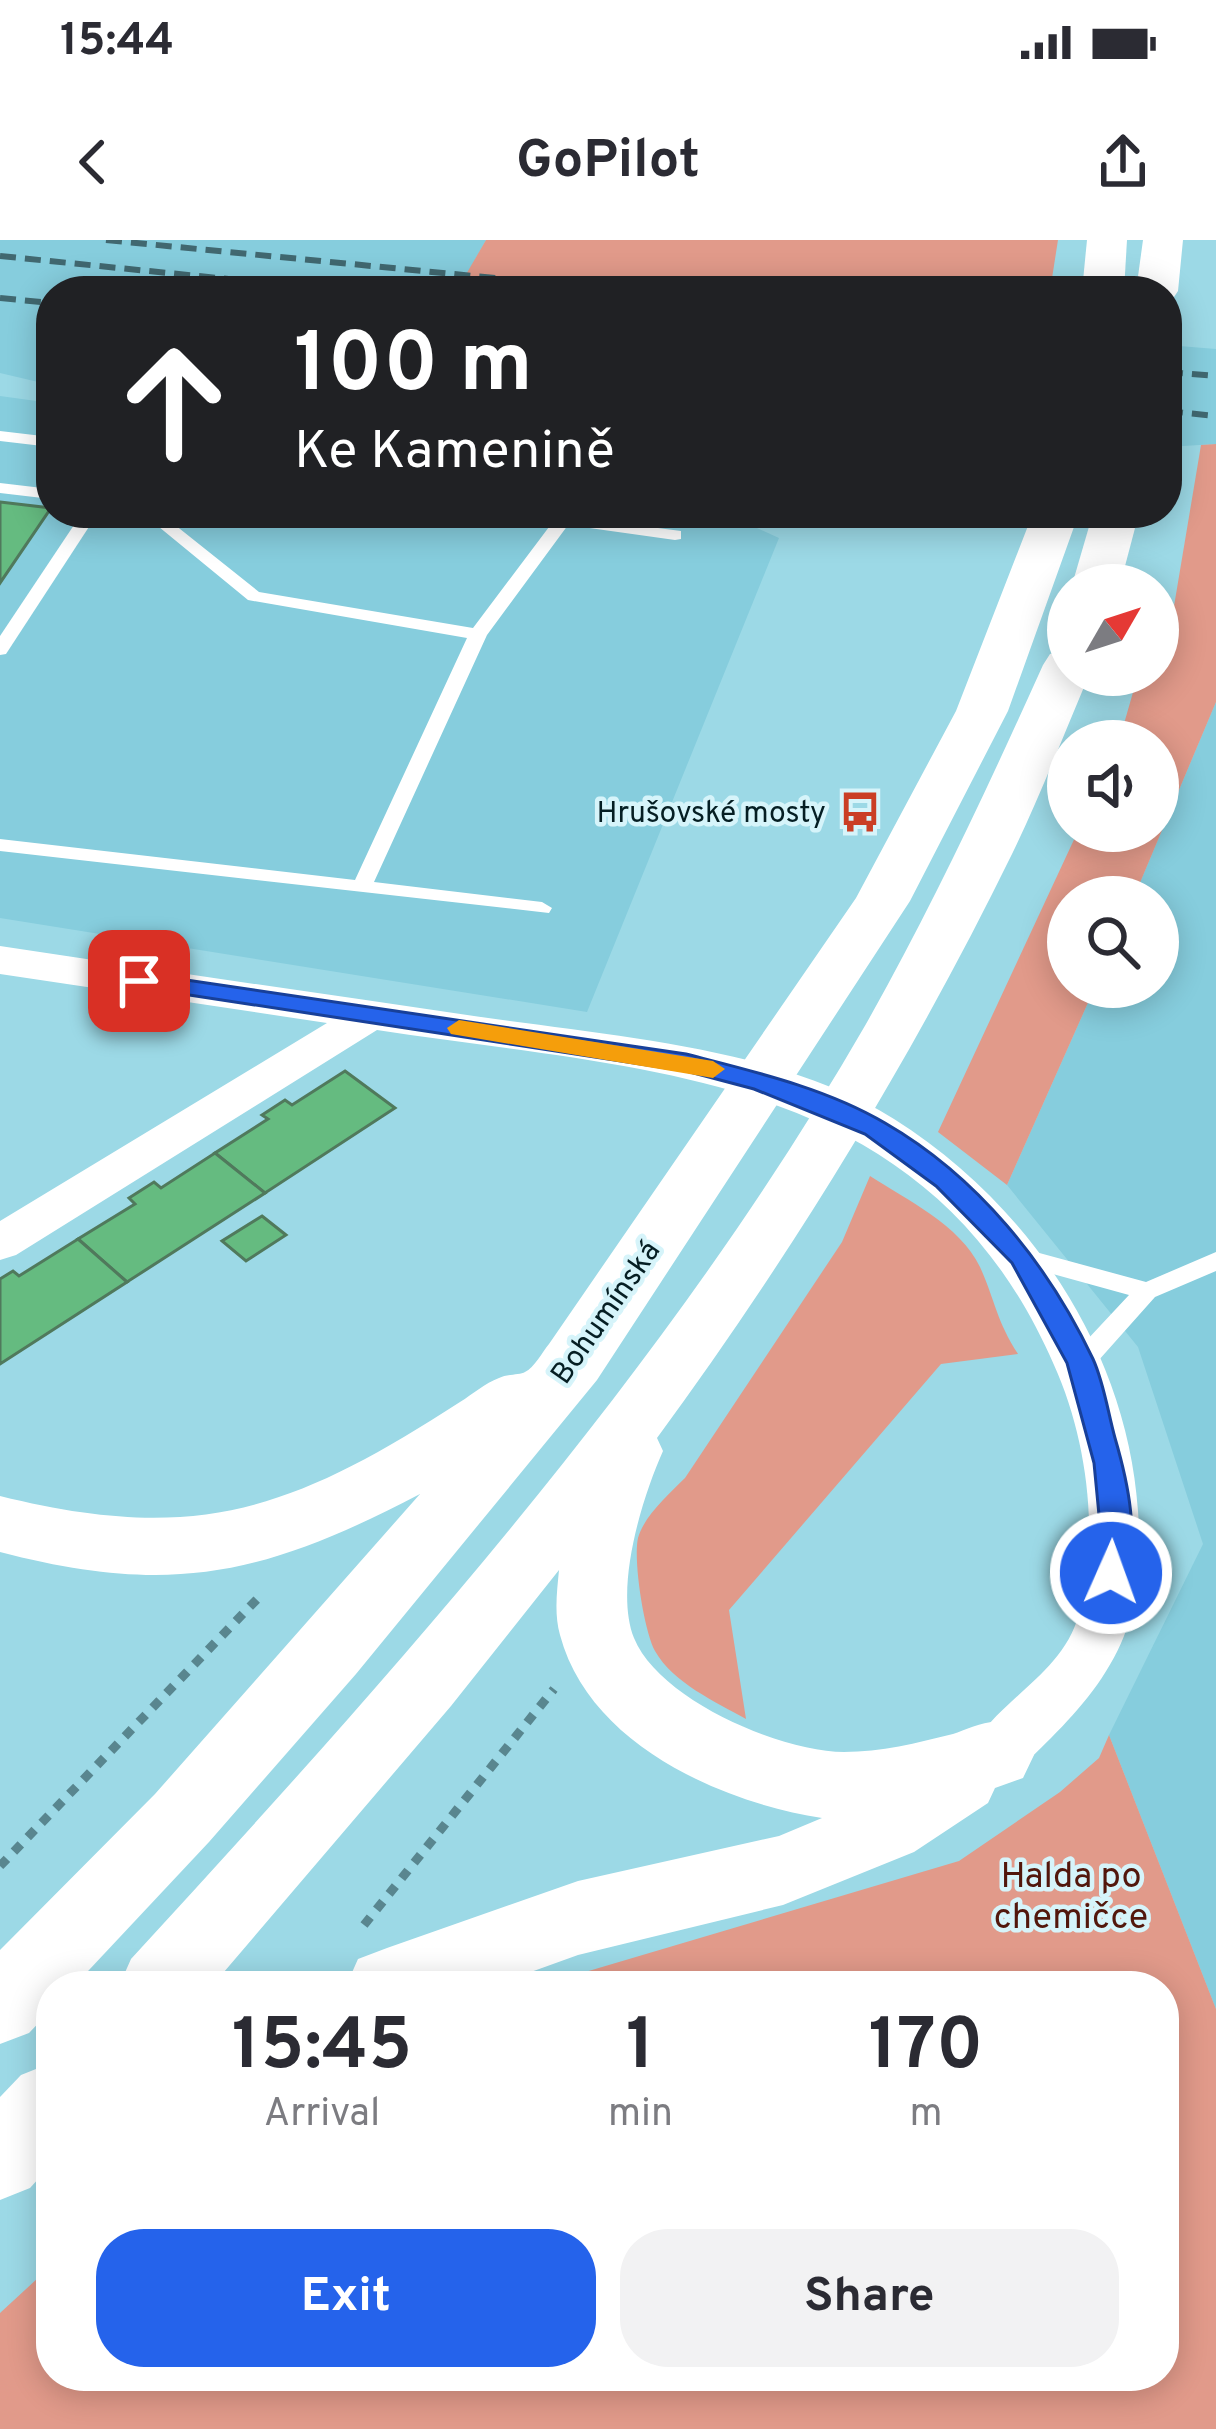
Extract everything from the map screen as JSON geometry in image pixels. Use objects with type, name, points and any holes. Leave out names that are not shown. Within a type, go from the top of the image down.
[{"type":"main road","points":[[1104,276],[1108,240]]},
{"type":"main road","points":[[1159,276],[1163,240]]},
{"type":"main road","name":"Bohumínská","points":[[0,2006],[182,1818],[330,1652],[573,1362],[882,901],[961,752],[1019,619],[1051,528]]},
{"type":"main road","points":[[1102,564],[1112,528]]},
{"type":"main road","points":[[173,1971],[429,1678],[678,1357],[786,1198],[880,1047],[987,859],[1055,696]]},
{"type":"main road","points":[[678,1357],[620,1466],[593,1588],[596,1636],[612,1668],[656,1714],[720,1756],[824,1785],[908,1779],[996,1755]]},
{"type":"main road","points":[[0,1523],[42,1538],[130,1551],[245,1540],[347,1504],[459,1438],[573,1362]]},
{"type":"main road","points":[[373,1958],[578,1918],[783,1870],[886,1828],[996,1755]]},
{"type":"main road","points":[[0,2158],[36,2120]]},
{"type":"main road","points":[[0,2204],[36,2181]]},
{"type":"street","points":[[0,960],[686,1062],[762,1082],[874,1128],[945,1179],[1021,1257],[1081,1363],[1108,1463],[1117,1546],[1090,1652],[996,1755]]},
{"type":"street","points":[[0,1243],[371,1015]]},
{"type":"lane","points":[[0,436],[36,440]]},
{"type":"lane","points":[[0,488],[36,492]]},
{"type":"lane","points":[[0,650],[80,528]]},
{"type":"lane","points":[[170,528],[254,596],[478,634]]},
{"type":"lane","points":[[363,884],[478,634],[557,528]]},
{"type":"lane","points":[[626,528],[674,535]]},
{"type":"lane","points":[[0,845],[542,908]]},
{"type":"lane","points":[[1021,1257],[1147,1291]]},
{"type":"lane","points":[[1081,1363],[1147,1291],[1216,1262]]},
{"type":"path","points":[[0,1866],[272,1584]]},
{"type":"path","points":[[373,1958],[596,1636]]},
{"type":"shaded area","points":[[0,240],[486,240],[466,276],[36,276],[36,381],[0,373]]},
{"type":"shaded area","points":[[1182,346],[1216,349],[1216,444],[1182,446]]},
{"type":"shaded area","points":[[0,396],[36,401],[36,528],[757,528],[779,538],[587,1012],[0,918]]},
{"type":"shaded area","points":[[1216,702],[1216,2009],[1109,1735],[1203,1544],[1138,1347],[1007,1185],[1086,1008],[1179,1008],[1179,876],[1143,876],[1153,852],[1179,852],[1179,790]]},
{"type":"green space","points":[[486,240],[1058,240],[1052,276],[465,276]]},
{"type":"green space","points":[[1216,444],[1216,702],[1179,790],[1179,720],[1125,720],[1132,696],[1179,696],[1179,576],[1201,445]]},
{"type":"green space","points":[[1068,852],[1153,852],[1143,876],[1057,876]]},
{"type":"green space","points":[[1047,898],[1047,1008],[1086,1008],[1007,1185],[938,1132]]},
{"type":"green space","points":[[870,1176],[960,1238],[980,1267],[1018,1354],[941,1364],[729,1610],[746,1719],[684,1682],[655,1651],[641,1595],[638,1538],[651,1514],[685,1478],[842,1242]]},
{"type":"green space","name":"Halda po chemičce","points":[[1109,1735],[1216,2009],[1216,2429],[0,2429],[0,2313],[36,2280],[36,2391],[1179,2391],[1179,1971],[589,1971],[959,1861],[1060,1792],[1099,1758]]},
{"type":"building","points":[[0,502],[36,506],[37,528],[0,583]]},
{"type":"building","points":[[345,1071],[395,1108],[265,1193],[215,1153],[268,1119],[262,1115],[285,1100],[292,1105]]},
{"type":"building","points":[[215,1153],[265,1193],[127,1282],[78,1239],[135,1204],[129,1198],[154,1182],[161,1188]]},
{"type":"building","points":[[262,1216],[286,1235],[246,1261],[222,1241]]},
{"type":"building","points":[[78,1239],[127,1282],[0,1364],[0,1279],[13,1271],[19,1276]]},
{"type":"railway","points":[[106,240],[474,276]]},
{"type":"railway","points":[[0,256],[198,276]]},
{"type":"railway","points":[[0,298],[36,302]]},
{"type":"railway","points":[[1182,373],[1216,376]]},
{"type":"railway","points":[[1182,413],[1216,416]]},
{"type":"slow traffic","points":[[459,1028],[713,1069]]},
{"type":"place","name":"Hrušovské mosty","points":[[860,812]]},
{"type":"route","points":[[139,981],[686,1062],[762,1082],[874,1128],[945,1179],[1021,1257],[1081,1363],[1108,1463],[1117,1546],[1111,1573]]}]
